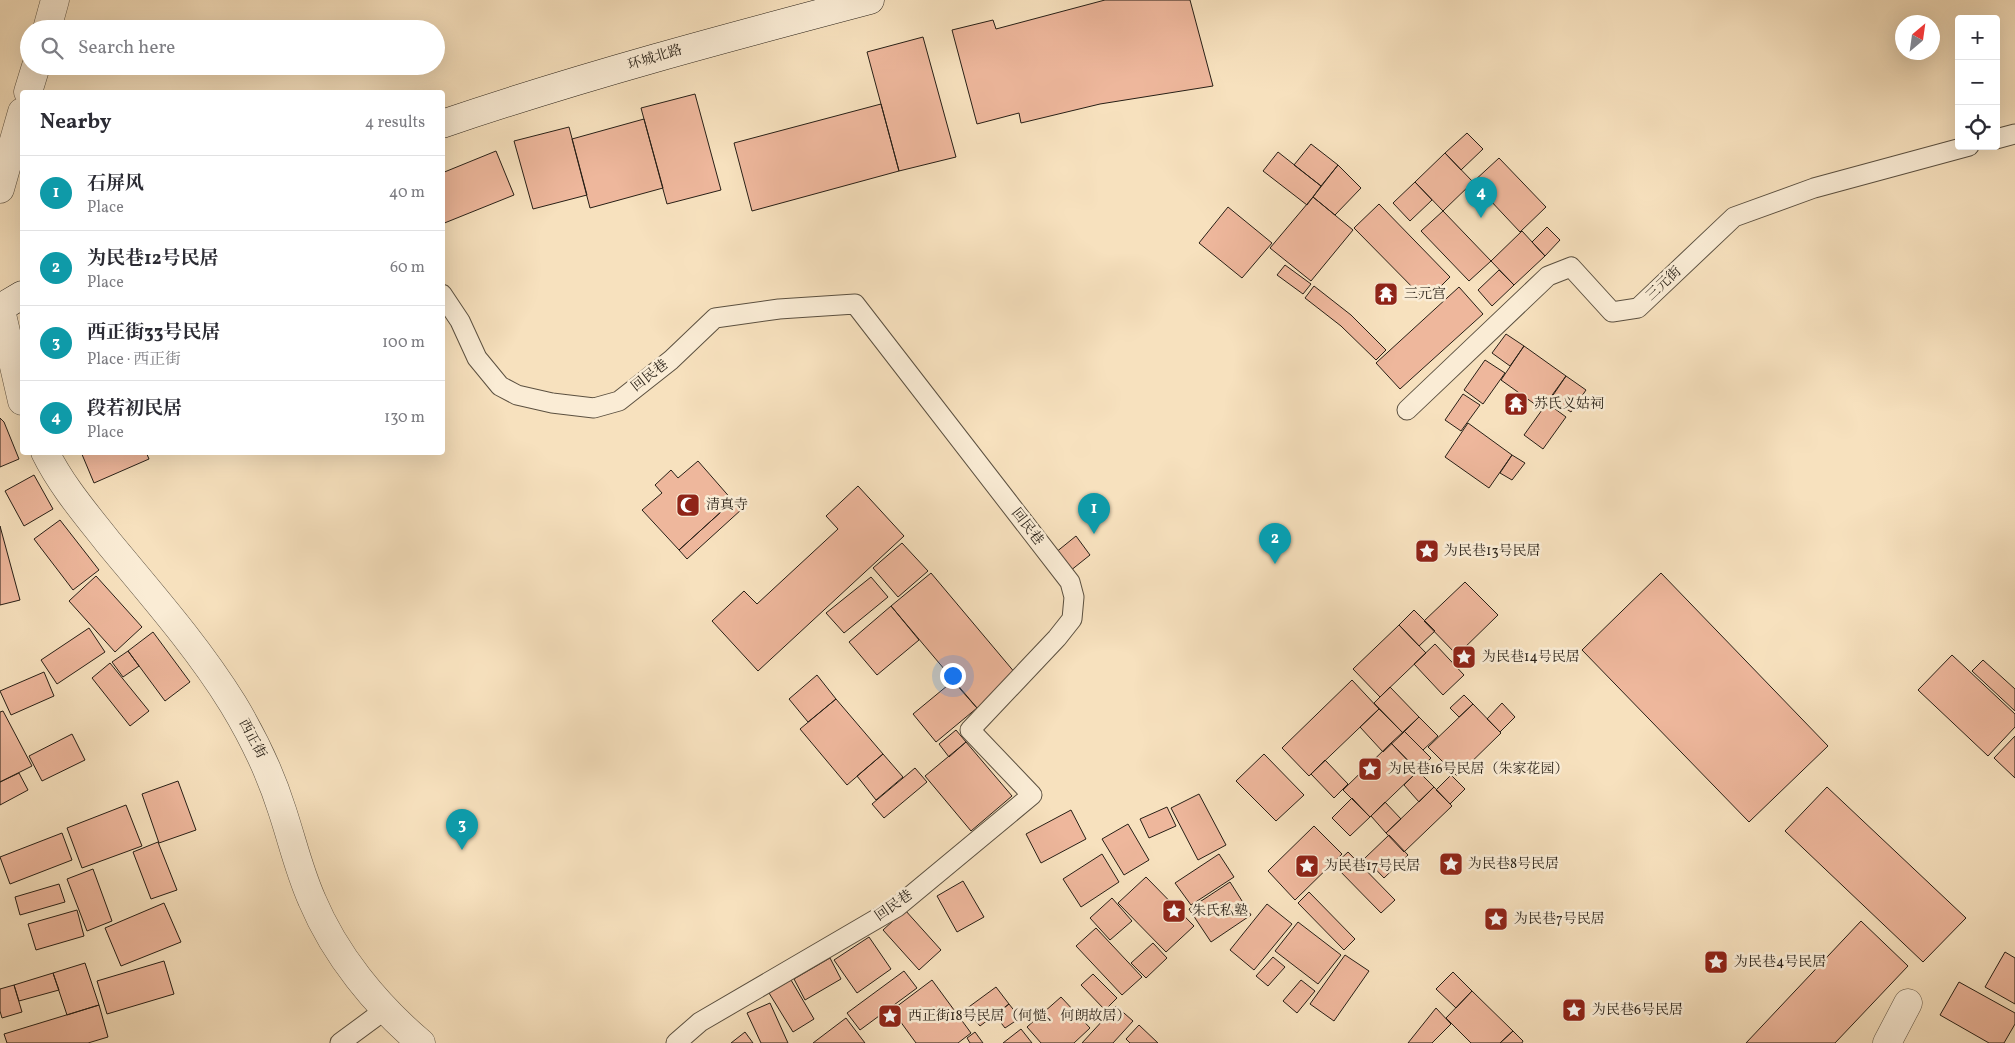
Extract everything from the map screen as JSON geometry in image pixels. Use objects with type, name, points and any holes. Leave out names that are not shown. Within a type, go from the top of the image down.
[{"type":"street","points":[[49,20],[55,0]]},
{"type":"street","name":"环城北路","points":[[445,123],[497,105],[693,46],[870,0]]},
{"type":"street","points":[[29,90],[33,75]]},
{"type":"street","points":[[0,189],[20,119]]},
{"type":"street","points":[[20,296],[0,307],[20,392]]},
{"type":"street","name":"西正街","points":[[47,455],[83,511],[183,634],[232,703],[252,736],[270,775],[302,874],[324,926],[361,981],[386,1009],[421,1043]]},
{"type":"street","points":[[1887,1043],[1908,1003]]},
{"type":"lane","points":[[2000,138],[2015,134]]},
{"type":"lane","name":"三元街","points":[[1406,410],[1548,276],[1571,267],[1612,312],[1638,308],[1734,217],[1814,188],[1955,150]]},
{"type":"lane","name":"回民巷","points":[[445,298],[460,321],[477,358],[500,386],[517,395],[552,403],[594,408],[620,401],[671,360],[715,318],[779,309],[855,304],[1070,582],[1074,597],[1072,619],[1057,638],[970,730],[1032,795],[897,907],[700,1022],[676,1043]]},
{"type":"lane","points":[[340,1043],[386,1009]]},
{"type":"building","points":[[1105,0],[1190,0],[1213,86],[1100,104],[1021,123],[1019,113],[977,124],[952,30],[993,20],[996,29]]},
{"type":"building","points":[[923,37],[956,157],[899,171],[867,52]]},
{"type":"building","points":[[695,94],[721,190],[667,204],[641,108]]},
{"type":"building","points":[[881,104],[899,171],[752,211],[734,143]]},
{"type":"building","points":[[644,119],[663,188],[590,208],[572,139]]},
{"type":"building","points":[[569,127],[587,195],[533,209],[514,141]]},
{"type":"building","points":[[1467,133],[1483,149],[1461,170],[1445,153]]},
{"type":"building","points":[[1311,144],[1338,165],[1321,186],[1294,165]]},
{"type":"building","points":[[496,151],[514,195],[445,223],[445,172]]},
{"type":"building","points":[[1278,152],[1321,186],[1307,205],[1263,171]]},
{"type":"building","points":[[1445,153],[1473,182],[1443,211],[1415,182]]},
{"type":"building","points":[[1499,158],[1546,207],[1520,232],[1473,182]]},
{"type":"building","points":[[1338,165],[1361,188],[1335,215],[1313,197]]},
{"type":"building","points":[[1415,182],[1432,200],[1410,221],[1393,203]]},
{"type":"building","points":[[1313,197],[1353,230],[1311,281],[1270,248]]},
{"type":"building","points":[[1379,204],[1450,277],[1426,301],[1354,228]]},
{"type":"building","points":[[1228,207],[1272,243],[1242,278],[1199,243]]},
{"type":"building","points":[[1443,211],[1491,261],[1469,281],[1421,231]]},
{"type":"building","points":[[1547,227],[1560,240],[1545,256],[1532,242]]},
{"type":"building","points":[[1522,231],[1545,256],[1514,285],[1491,261]]},
{"type":"building","points":[[1285,265],[1311,284],[1303,294],[1277,275]]},
{"type":"building","points":[[1499,270],[1514,285],[1492,306],[1478,290]]},
{"type":"building","points":[[1314,286],[1351,315],[1386,350],[1376,360],[1341,326],[1305,298]]},
{"type":"building","points":[[1459,287],[1483,314],[1400,389],[1376,363]]},
{"type":"building","points":[[1506,334],[1524,346],[1510,366],[1492,353]]},
{"type":"building","points":[[1524,346],[1566,376],[1543,410],[1501,380]]},
{"type":"building","points":[[1485,360],[1505,373],[1483,404],[1464,390]]},
{"type":"building","points":[[1566,376],[1586,390],[1571,412],[1550,398]]},
{"type":"building","points":[[1463,394],[1480,405],[1461,431],[1445,420]]},
{"type":"building","points":[[1547,403],[1566,417],[1543,449],[1524,435]]},
{"type":"building","points":[[0,418],[4,422],[19,459],[0,467]]},
{"type":"building","points":[[1468,423],[1512,455],[1489,488],[1445,457]]},
{"type":"building","points":[[82,455],[147,455],[149,459],[94,483]]},
{"type":"building","points":[[1512,455],[1525,463],[1512,480],[1500,473]]},
{"type":"building","name":"清真寺","points":[[698,461],[733,501],[679,550],[642,510],[662,493],[655,485],[671,470],[678,478]]},
{"type":"building","points":[[34,475],[53,509],[24,526],[5,491]]},
{"type":"building","points":[[858,486],[904,536],[758,671],[712,621],[744,591],[757,604],[838,529],[826,516]]},
{"type":"building","points":[[733,501],[742,509],[687,559],[679,550]]},
{"type":"building","points":[[60,520],[99,570],[73,590],[34,539]]},
{"type":"building","points":[[0,526],[20,600],[0,605]]},
{"type":"building","points":[[1076,536],[1090,555],[1070,571],[1055,553]]},
{"type":"building","points":[[902,543],[928,571],[898,597],[873,568]]},
{"type":"building","points":[[931,573],[1016,674],[977,708],[891,606]]},
{"type":"building","points":[[1661,573],[1828,746],[1749,822],[1582,650]]},
{"type":"building","points":[[96,576],[142,627],[115,652],[69,601]]},
{"type":"building","points":[[871,577],[888,597],[844,633],[826,613]]},
{"type":"building","points":[[1465,582],[1498,615],[1457,655],[1424,621]]},
{"type":"building","points":[[891,606],[919,640],[877,675],[849,642]]},
{"type":"building","points":[[1414,610],[1435,631],[1419,646],[1399,625]]},
{"type":"building","points":[[1399,625],[1426,653],[1380,697],[1353,669]]},
{"type":"building","points":[[89,628],[105,652],[57,684],[41,660]]},
{"type":"building","points":[[153,632],[190,682],[165,701],[128,651]]},
{"type":"building","points":[[1435,644],[1464,675],[1443,695],[1414,664]]},
{"type":"building","points":[[128,651],[139,666],[123,677],[112,662]]},
{"type":"building","points":[[1952,655],[2015,714],[2015,727],[1988,756],[1918,690]]},
{"type":"building","points":[[1983,660],[2015,689],[2015,711],[1972,671]]},
{"type":"building","points":[[110,663],[149,711],[130,726],[92,678]]},
{"type":"building","points":[[44,672],[54,696],[11,715],[0,691]]},
{"type":"building","points":[[817,675],[836,699],[808,722],[789,699]]},
{"type":"building","points":[[1352,680],[1379,709],[1309,776],[1282,748]]},
{"type":"building","points":[[953,681],[977,708],[936,742],[913,714]]},
{"type":"building","points":[[1390,687],[1419,717],[1403,733],[1374,703]]},
{"type":"building","points":[[1464,695],[1473,704],[1459,717],[1450,708]]},
{"type":"building","points":[[836,699],[883,754],[847,785],[800,729]]},
{"type":"building","points":[[1502,703],[1515,717],[1500,732],[1487,719]]},
{"type":"building","points":[[1473,704],[1501,733],[1457,776],[1428,747]]},
{"type":"building","points":[[1379,709],[1403,733],[1383,752],[1360,727]]},
{"type":"building","points":[[3,711],[32,766],[0,782],[0,712]]},
{"type":"building","points":[[1419,717],[1438,736],[1423,750],[1404,731]]},
{"type":"building","points":[[956,730],[966,742],[949,757],[939,744]]},
{"type":"building","points":[[1404,731],[1431,758],[1418,771],[1391,743]]},
{"type":"building","points":[[72,734],[85,760],[42,781],[29,756]]},
{"type":"building","points":[[2015,736],[2015,778],[1994,758]]},
{"type":"building","points":[[966,742],[1012,796],[971,831],[925,776]]},
{"type":"building","points":[[1391,743],[1418,771],[1370,817],[1343,790]]},
{"type":"building","points":[[883,754],[903,777],[876,800],[857,776]]},
{"type":"building","points":[[1264,754],[1304,795],[1276,821],[1236,781]]},
{"type":"building","points":[[1325,760],[1348,784],[1334,798],[1311,774]]},
{"type":"building","points":[[915,768],[927,782],[884,818],[872,804]]},
{"type":"building","points":[[1418,771],[1434,787],[1419,802],[1404,785]]},
{"type":"building","points":[[19,773],[28,790],[0,805],[0,782]]},
{"type":"building","points":[[1451,775],[1465,789],[1450,804],[1436,790]]},
{"type":"building","points":[[178,781],[196,830],[159,843],[142,794]]},
{"type":"building","points":[[1434,787],[1452,806],[1404,852],[1386,833]]},
{"type":"building","points":[[1827,787],[1966,918],[1923,962],[1785,831]]},
{"type":"building","points":[[1199,794],[1226,845],[1198,860],[1171,808]]},
{"type":"building","points":[[1352,798],[1370,817],[1350,836],[1332,818]]},
{"type":"building","points":[[1385,802],[1401,819],[1386,833],[1371,816]]},
{"type":"building","points":[[126,805],[142,846],[82,868],[67,828]]},
{"type":"building","points":[[1167,807],[1176,826],[1149,838],[1140,819]]},
{"type":"building","points":[[1071,810],[1086,839],[1041,863],[1026,834]]},
{"type":"building","points":[[1128,824],[1149,860],[1124,875],[1102,839]]},
{"type":"building","points":[[1314,826],[1342,854],[1295,900],[1268,871]]},
{"type":"building","points":[[62,833],[72,860],[10,884],[0,857]]},
{"type":"building","points":[[1389,835],[1408,855],[1384,878],[1365,858]]},
{"type":"building","points":[[158,842],[177,890],[151,899],[133,852]]},
{"type":"building","points":[[1348,852],[1395,900],[1381,913],[1334,865]]},
{"type":"building","points":[[1102,854],[1119,882],[1081,907],[1063,879]]},
{"type":"building","points":[[1219,854],[1234,877],[1191,905],[1175,883]]},
{"type":"building","points":[[93,869],[112,921],[87,931],[67,879]]},
{"type":"building","points":[[1146,877],[1194,926],[1166,952],[1118,903]]},
{"type":"building","points":[[963,881],[984,917],[957,932],[937,896]]},
{"type":"building","points":[[1230,882],[1251,915],[1211,942],[1189,909]]},
{"type":"building","points":[[59,884],[65,902],[20,915],[15,897]]},
{"type":"building","points":[[1309,892],[1355,939],[1344,950],[1298,903]]},
{"type":"building","points":[[1112,898],[1132,921],[1110,940],[1090,918]]},
{"type":"building","points":[[164,903],[181,942],[121,966],[105,928]]},
{"type":"building","points":[[1267,904],[1292,924],[1254,970],[1230,950]]},
{"type":"building","points":[[77,910],[84,936],[36,950],[28,924]]},
{"type":"building","points":[[905,910],[941,950],[919,970],[883,930]]},
{"type":"building","points":[[1861,921],[1908,966],[1835,1043],[1746,1043]]},
{"type":"building","points":[[1298,922],[1341,955],[1318,984],[1275,951]]},
{"type":"building","points":[[1096,928],[1142,977],[1122,995],[1076,946]]},
{"type":"building","points":[[869,937],[891,969],[857,993],[834,960]]},
{"type":"building","points":[[1153,943],[1167,958],[1146,978],[1131,963]]},
{"type":"building","points":[[2005,952],[2015,958],[2015,1004],[1985,987]]},
{"type":"building","points":[[1345,955],[1369,971],[1334,1021],[1310,1004]]},
{"type":"building","points":[[1273,957],[1285,967],[1268,986],[1256,976]]},
{"type":"building","points":[[830,958],[841,979],[805,1000],[794,979]]},
{"type":"building","points":[[164,961],[174,994],[107,1014],[97,981]]},
{"type":"building","points":[[85,963],[99,1005],[67,1015],[53,973]]},
{"type":"building","points":[[904,971],[917,988],[860,1030],[847,1013]]},
{"type":"building","points":[[1453,972],[1472,991],[1456,1008],[1436,989]]},
{"type":"building","points":[[53,973],[59,990],[19,1001],[14,985]]},
{"type":"building","points":[[1093,974],[1117,998],[1105,1010],[1081,985]]},
{"type":"building","points":[[791,980],[814,1019],[793,1032],[769,993]]},
{"type":"building","points":[[932,980],[971,1033],[958,1043],[916,1043],[892,1010]]},
{"type":"building","points":[[1301,980],[1315,991],[1297,1013],[1283,1001]]},
{"type":"building","points":[[1959,982],[2015,1013],[2015,1024],[2004,1043],[1989,1043],[1940,1015]]},
{"type":"building","points":[[14,985],[22,1012],[2,1018],[0,1011],[0,989]]},
{"type":"building","points":[[996,987],[1009,1004],[980,1026],[966,1009]]},
{"type":"building","points":[[1472,991],[1513,1031],[1500,1043],[1471,1043],[1446,1018]]},
{"type":"building","points":[[1061,997],[1090,1028],[1074,1043],[1041,1043],[1027,1027]]},
{"type":"building","points":[[770,1003],[788,1043],[761,1043],[747,1013]]},
{"type":"building","points":[[1009,1004],[1020,1018],[1005,1028],[995,1015]]},
{"type":"building","points":[[99,1005],[108,1037],[88,1043],[7,1043],[4,1034]]},
{"type":"building","points":[[1116,1006],[1133,1021],[1113,1043],[1082,1043]]},
{"type":"building","points":[[1436,1008],[1451,1024],[1432,1043],[1408,1043]]},
{"type":"building","points":[[846,1018],[865,1043],[813,1043]]},
{"type":"building","points":[[1139,1025],[1158,1043],[1130,1043],[1126,1039]]},
{"type":"building","points":[[1021,1029],[1032,1043],[1003,1043]]},
{"type":"building","points":[[1513,1031],[1523,1041],[1522,1043],[1500,1043]]},
{"type":"building","points":[[745,1032],[753,1043],[731,1043]]},
{"type":"building","points":[[975,1032],[983,1043],[970,1043],[967,1038]]},
{"type":"place","name":"段若初民居","points":[[1481,218]]},
{"type":"place","name":"三元宫","points":[[1386,294]]},
{"type":"place","name":"苏氏义姑祠","points":[[1516,404]]},
{"type":"place","name":"清真寺","points":[[688,505]]},
{"type":"place","name":"石屏风","points":[[1094,534]]},
{"type":"place","name":"为民巷13号民居","points":[[1427,551]]},
{"type":"place","name":"为民巷12号民居","points":[[1275,564]]},
{"type":"place","name":"为民巷14号民居","points":[[1464,657]]},
{"type":"place","name":"为民巷16号民居（朱家花园）","points":[[1370,769]]},
{"type":"place","name":"西正街33号民居","points":[[462,850]]},
{"type":"place","name":"为民巷8号民居","points":[[1451,864]]},
{"type":"place","name":"为民巷17号民居","points":[[1307,866]]},
{"type":"place","name":"朱氏私塾","points":[[1174,911]]},
{"type":"place","name":"为民巷7号民居","points":[[1496,919]]},
{"type":"place","name":"为民巷4号民居","points":[[1716,962]]},
{"type":"place","name":"为民巷6号民居","points":[[1574,1010]]},
{"type":"place","name":"西正街18号民居（何慥、何朗故居）","points":[[890,1016]]}]
